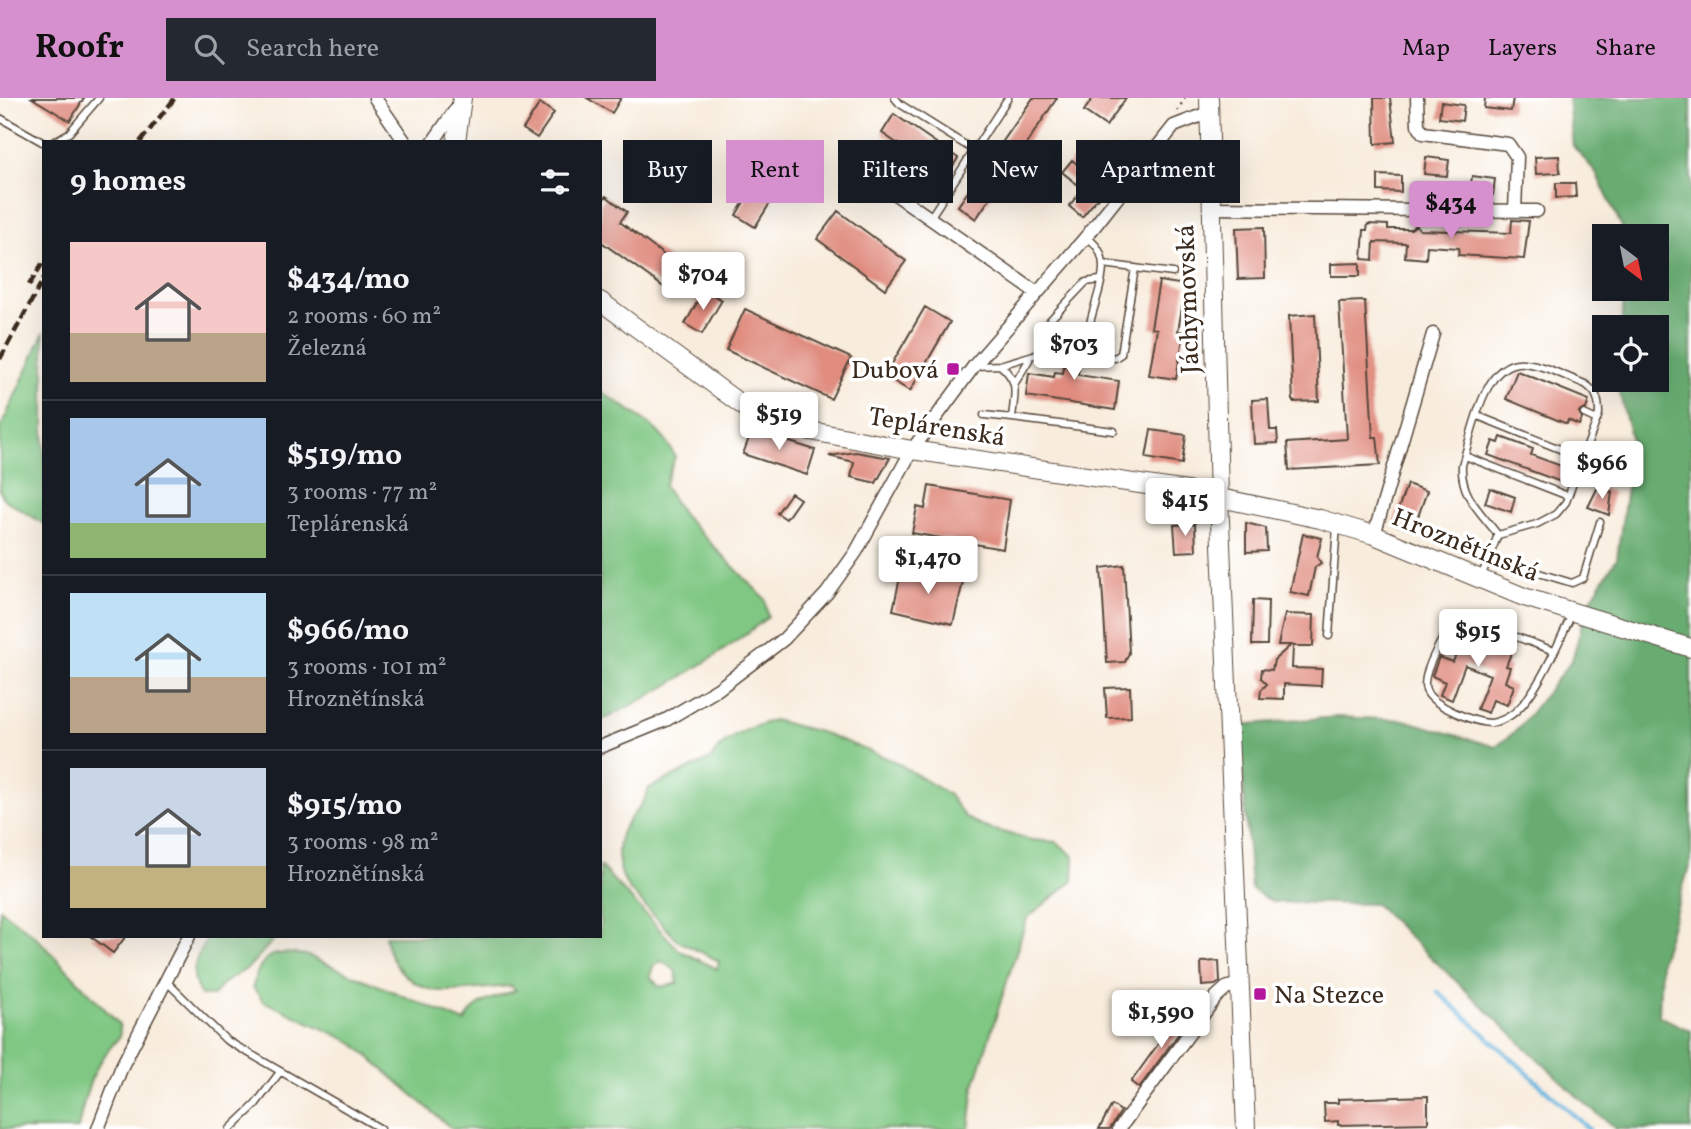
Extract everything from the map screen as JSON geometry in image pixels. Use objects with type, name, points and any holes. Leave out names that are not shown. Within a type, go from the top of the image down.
[{"type":"street","points":[[375,98],[404,140]]},
{"type":"street","points":[[1417,98],[1418,125],[1423,133],[1508,144],[1514,148],[1517,157],[1515,211]]},
{"type":"street","points":[[434,140],[464,99]]},
{"type":"street","points":[[456,140],[464,99]]},
{"type":"street","points":[[602,746],[666,720],[718,689],[784,639],[827,593],[856,552],[912,450],[974,366],[1086,237],[1174,126],[1210,105]]},
{"type":"street","name":"Jáchymovská","points":[[1210,105],[1210,208],[1219,498],[1246,1129]]},
{"type":"street","points":[[908,203],[1037,293]]},
{"type":"street","points":[[1210,208],[1537,211]]},
{"type":"street","name":"Teplárenská","points":[[602,302],[746,408],[800,429],[912,450],[1219,498]]},
{"type":"street","points":[[1374,535],[1433,334]]},
{"type":"street","name":"Hroznětínská","points":[[1219,498],[1337,524],[1374,535],[1480,579],[1573,612],[1691,648]]},
{"type":"street","points":[[98,1129],[122,1066],[188,938]]},
{"type":"street","points":[[1119,1129],[1216,997],[1226,988],[1241,983]]},
{"type":"lane","points":[[57,140],[69,133],[99,98]]},
{"type":"lane","points":[[895,98],[900,104],[967,146]]},
{"type":"lane","points":[[982,140],[1008,98]]},
{"type":"lane","points":[[0,118],[42,142]]},
{"type":"lane","points":[[930,218],[967,163]]},
{"type":"lane","points":[[1086,237],[1095,243],[1103,264],[1090,349],[1093,354],[1115,358],[1121,354],[1135,268]]},
{"type":"lane","points":[[1103,264],[1173,273]]},
{"type":"lane","points":[[1012,418],[1016,383],[1030,359],[1046,342],[1051,320],[1086,282],[1100,280]]},
{"type":"lane","points":[[974,366],[1000,365],[1030,359]]},
{"type":"lane","points":[[1480,579],[1498,536],[1556,514],[1568,496],[1597,420],[1600,401],[1594,390],[1547,369],[1521,362],[1503,367],[1491,379],[1465,456],[1463,485],[1475,508],[1498,536]]},
{"type":"lane","points":[[1000,365],[1016,383]]},
{"type":"lane","points":[[1584,414],[1597,420]]},
{"type":"lane","points":[[984,415],[1114,431]]},
{"type":"lane","points":[[1478,416],[1582,458]]},
{"type":"lane","points":[[1465,456],[1568,496]]},
{"type":"lane","points":[[1489,558],[1572,583],[1583,578],[1600,522]]},
{"type":"lane","points":[[1329,636],[1337,524]]},
{"type":"lane","points":[[1555,651],[1464,617],[1458,618],[1426,673],[1424,687],[1435,703],[1482,722],[1494,723],[1513,713],[1546,670],[1555,651],[1573,612]]},
{"type":"lane","points":[[166,981],[226,1040],[381,1129]]},
{"type":"lane","points":[[230,1129],[255,1105],[280,1072]]},
{"type":"green space","points":[[1568,98],[1691,98],[1691,860],[1661,961],[1659,1016],[1691,1031],[1691,1129],[1616,1129],[1581,1100],[1375,904],[1273,902],[1251,889],[1239,725],[1338,717],[1404,720],[1496,747],[1518,729],[1572,660],[1588,604],[1617,558],[1633,445],[1619,392],[1669,392],[1669,315],[1623,315],[1623,301],[1670,301],[1670,224],[1621,224],[1595,171],[1573,146]]},
{"type":"green space","points":[[42,336],[42,523],[4,499],[0,491],[0,429]]},
{"type":"green space","points":[[602,392],[643,419],[662,436],[675,457],[664,486],[683,515],[765,599],[768,617],[730,646],[644,699],[602,720]]},
{"type":"green space","points":[[773,720],[823,733],[894,761],[948,794],[966,818],[987,828],[1032,840],[1057,842],[1074,857],[1073,881],[1027,918],[974,1086],[969,1129],[452,1129],[352,1042],[263,1001],[253,987],[260,967],[270,956],[285,953],[306,955],[465,1022],[480,1004],[516,990],[511,986],[449,991],[424,987],[400,970],[390,955],[385,938],[602,938],[602,868],[679,950],[717,969],[719,961],[678,941],[628,888],[621,871],[618,844],[624,828],[649,788],[711,759],[722,745],[747,730]],"holes":[[[662,961],[675,970],[678,983],[660,987],[650,977],[653,966]]]},
{"type":"green space","points":[[0,909],[35,936],[119,1024],[120,1036],[103,1058],[92,1079],[78,1129],[0,1129]]},
{"type":"green space","points":[[208,938],[275,938],[248,968],[222,984],[213,996],[201,995],[197,987],[194,972],[200,951]]},
{"type":"building","points":[[32,98],[84,98],[70,121]]},
{"type":"building","points":[[587,98],[621,98],[612,113]]},
{"type":"building","points":[[1033,98],[1057,98],[1029,140],[1004,140]]},
{"type":"building","points":[[1093,98],[1126,98],[1106,126],[1084,111]]},
{"type":"building","points":[[1374,98],[1390,98],[1395,142],[1375,144]]},
{"type":"building","points":[[1485,98],[1513,98],[1511,111],[1484,108]]},
{"type":"building","points":[[1441,102],[1464,105],[1462,121],[1439,118]]},
{"type":"building","points":[[540,103],[554,113],[537,138],[523,129]]},
{"type":"building","points":[[894,114],[932,140],[892,140],[882,133]]},
{"type":"building","points":[[1559,156],[1560,173],[1536,174],[1535,157]]},
{"type":"building","points":[[1426,157],[1449,160],[1447,176],[1424,174]]},
{"type":"building","points":[[1072,160],[1076,163],[1076,183],[1062,172]]},
{"type":"building","points":[[1378,175],[1401,176],[1401,192],[1378,191]]},
{"type":"building","points":[[1472,176],[1495,179],[1493,195],[1470,192]]},
{"type":"building","points":[[1556,183],[1575,183],[1576,197],[1556,198]]},
{"type":"building","points":[[967,193],[967,203],[987,203],[976,219],[958,206]]},
{"type":"building","points":[[606,196],[627,212],[620,222],[680,267],[665,288],[602,242],[602,201]]},
{"type":"building","points":[[1076,198],[1076,203],[1093,203],[1082,217],[1069,206]]},
{"type":"building","points":[[743,203],[770,203],[755,227],[736,215]]},
{"type":"building","points":[[838,211],[906,261],[885,289],[817,239]]},
{"type":"building","points":[[1512,220],[1529,221],[1524,259],[1458,255],[1459,248],[1427,246],[1426,259],[1405,257],[1406,243],[1374,242],[1373,260],[1362,259],[1364,230],[1367,230],[1368,224],[1388,225],[1388,229],[1411,229],[1416,225],[1420,230],[1511,233]]},
{"type":"building","points":[[1264,227],[1265,278],[1238,279],[1236,228]]},
{"type":"building","points":[[1360,263],[1360,276],[1331,276],[1331,264]]},
{"type":"building","points":[[1159,281],[1186,285],[1178,331],[1184,332],[1176,379],[1149,375],[1157,329],[1151,328]]},
{"type":"building","points":[[704,290],[722,300],[702,334],[685,324]]},
{"type":"building","points":[[1365,301],[1373,437],[1377,437],[1380,465],[1289,470],[1287,443],[1347,439],[1339,302]]},
{"type":"building","points":[[925,307],[950,322],[910,391],[885,376]]},
{"type":"building","points":[[745,309],[851,358],[831,399],[726,350]]},
{"type":"building","points":[[1315,314],[1319,401],[1293,402],[1289,316]]},
{"type":"building","points":[[1069,331],[1083,333],[1078,375],[1119,381],[1115,410],[1026,396],[1029,373],[1054,377],[1055,372],[1063,373]]},
{"type":"building","points":[[1517,371],[1589,400],[1586,409],[1579,412],[1582,419],[1579,425],[1568,420],[1567,424],[1506,399]]},
{"type":"building","points":[[1268,399],[1270,430],[1277,430],[1278,443],[1254,444],[1252,400]]},
{"type":"building","points":[[752,430],[815,450],[807,475],[743,454]]},
{"type":"building","points":[[1151,430],[1186,435],[1182,464],[1146,458]]},
{"type":"building","points":[[1501,437],[1533,449],[1531,455],[1567,468],[1561,482],[1488,455],[1493,441],[1499,443]]},
{"type":"building","points":[[856,452],[890,458],[876,483],[851,477],[854,462],[829,456]]},
{"type":"building","points":[[1407,484],[1427,491],[1413,531],[1393,524]]},
{"type":"building","points":[[929,486],[1010,500],[1003,549],[912,533],[917,507],[925,509]]},
{"type":"building","points":[[1598,487],[1612,492],[1609,515],[1588,507]]},
{"type":"building","points":[[1490,488],[1515,497],[1511,512],[1485,503]]},
{"type":"building","points":[[791,493],[800,499],[786,519],[777,513]]},
{"type":"building","points":[[1246,523],[1266,528],[1267,551],[1246,552]]},
{"type":"building","points":[[1195,524],[1196,551],[1176,552],[1174,525]]},
{"type":"building","points":[[1303,534],[1322,538],[1317,557],[1321,563],[1315,567],[1309,596],[1290,592]]},
{"type":"building","points":[[1124,565],[1129,653],[1125,662],[1107,663],[1101,568]]},
{"type":"building","points":[[902,568],[963,582],[953,624],[893,610]]},
{"type":"building","points":[[1253,600],[1268,601],[1267,645],[1252,645]]},
{"type":"building","points":[[1285,614],[1314,615],[1313,646],[1293,646],[1292,668],[1322,669],[1321,686],[1284,684],[1284,699],[1260,698],[1261,690],[1267,684],[1261,678],[1262,669],[1272,670],[1274,660],[1291,645],[1278,645]]},
{"type":"building","points":[[1466,628],[1478,632],[1476,638],[1500,647],[1503,642],[1514,646],[1506,666],[1510,667],[1505,682],[1514,686],[1507,705],[1493,700],[1488,713],[1477,709],[1490,675],[1465,665],[1452,700],[1440,695],[1445,682],[1432,676],[1439,657],[1453,662]]},
{"type":"building","points":[[1130,687],[1131,717],[1107,718],[1105,688]]},
{"type":"building","points":[[93,938],[124,938],[113,953]]},
{"type":"building","points":[[1219,961],[1220,982],[1202,986],[1201,962]]},
{"type":"building","points":[[1181,1012],[1190,1018],[1139,1088],[1131,1082]]},
{"type":"building","points":[[1428,1096],[1428,1123],[1338,1125],[1338,1121],[1325,1122],[1324,1103],[1338,1103],[1338,1099]]},
{"type":"building","points":[[1112,1105],[1121,1111],[1110,1129],[1099,1129]]},
{"type":"waterway","points":[[1438,992],[1589,1129]]},
{"type":"railway","points":[[142,140],[175,98]]},
{"type":"railway","points":[[29,285],[42,264]]},
{"type":"railway","points":[[0,359],[42,282]]},
{"type":"place","name":"Dubová","points":[[953,369]]},
{"type":"place","name":"Na Stezce","points":[[1260,994]]}]
